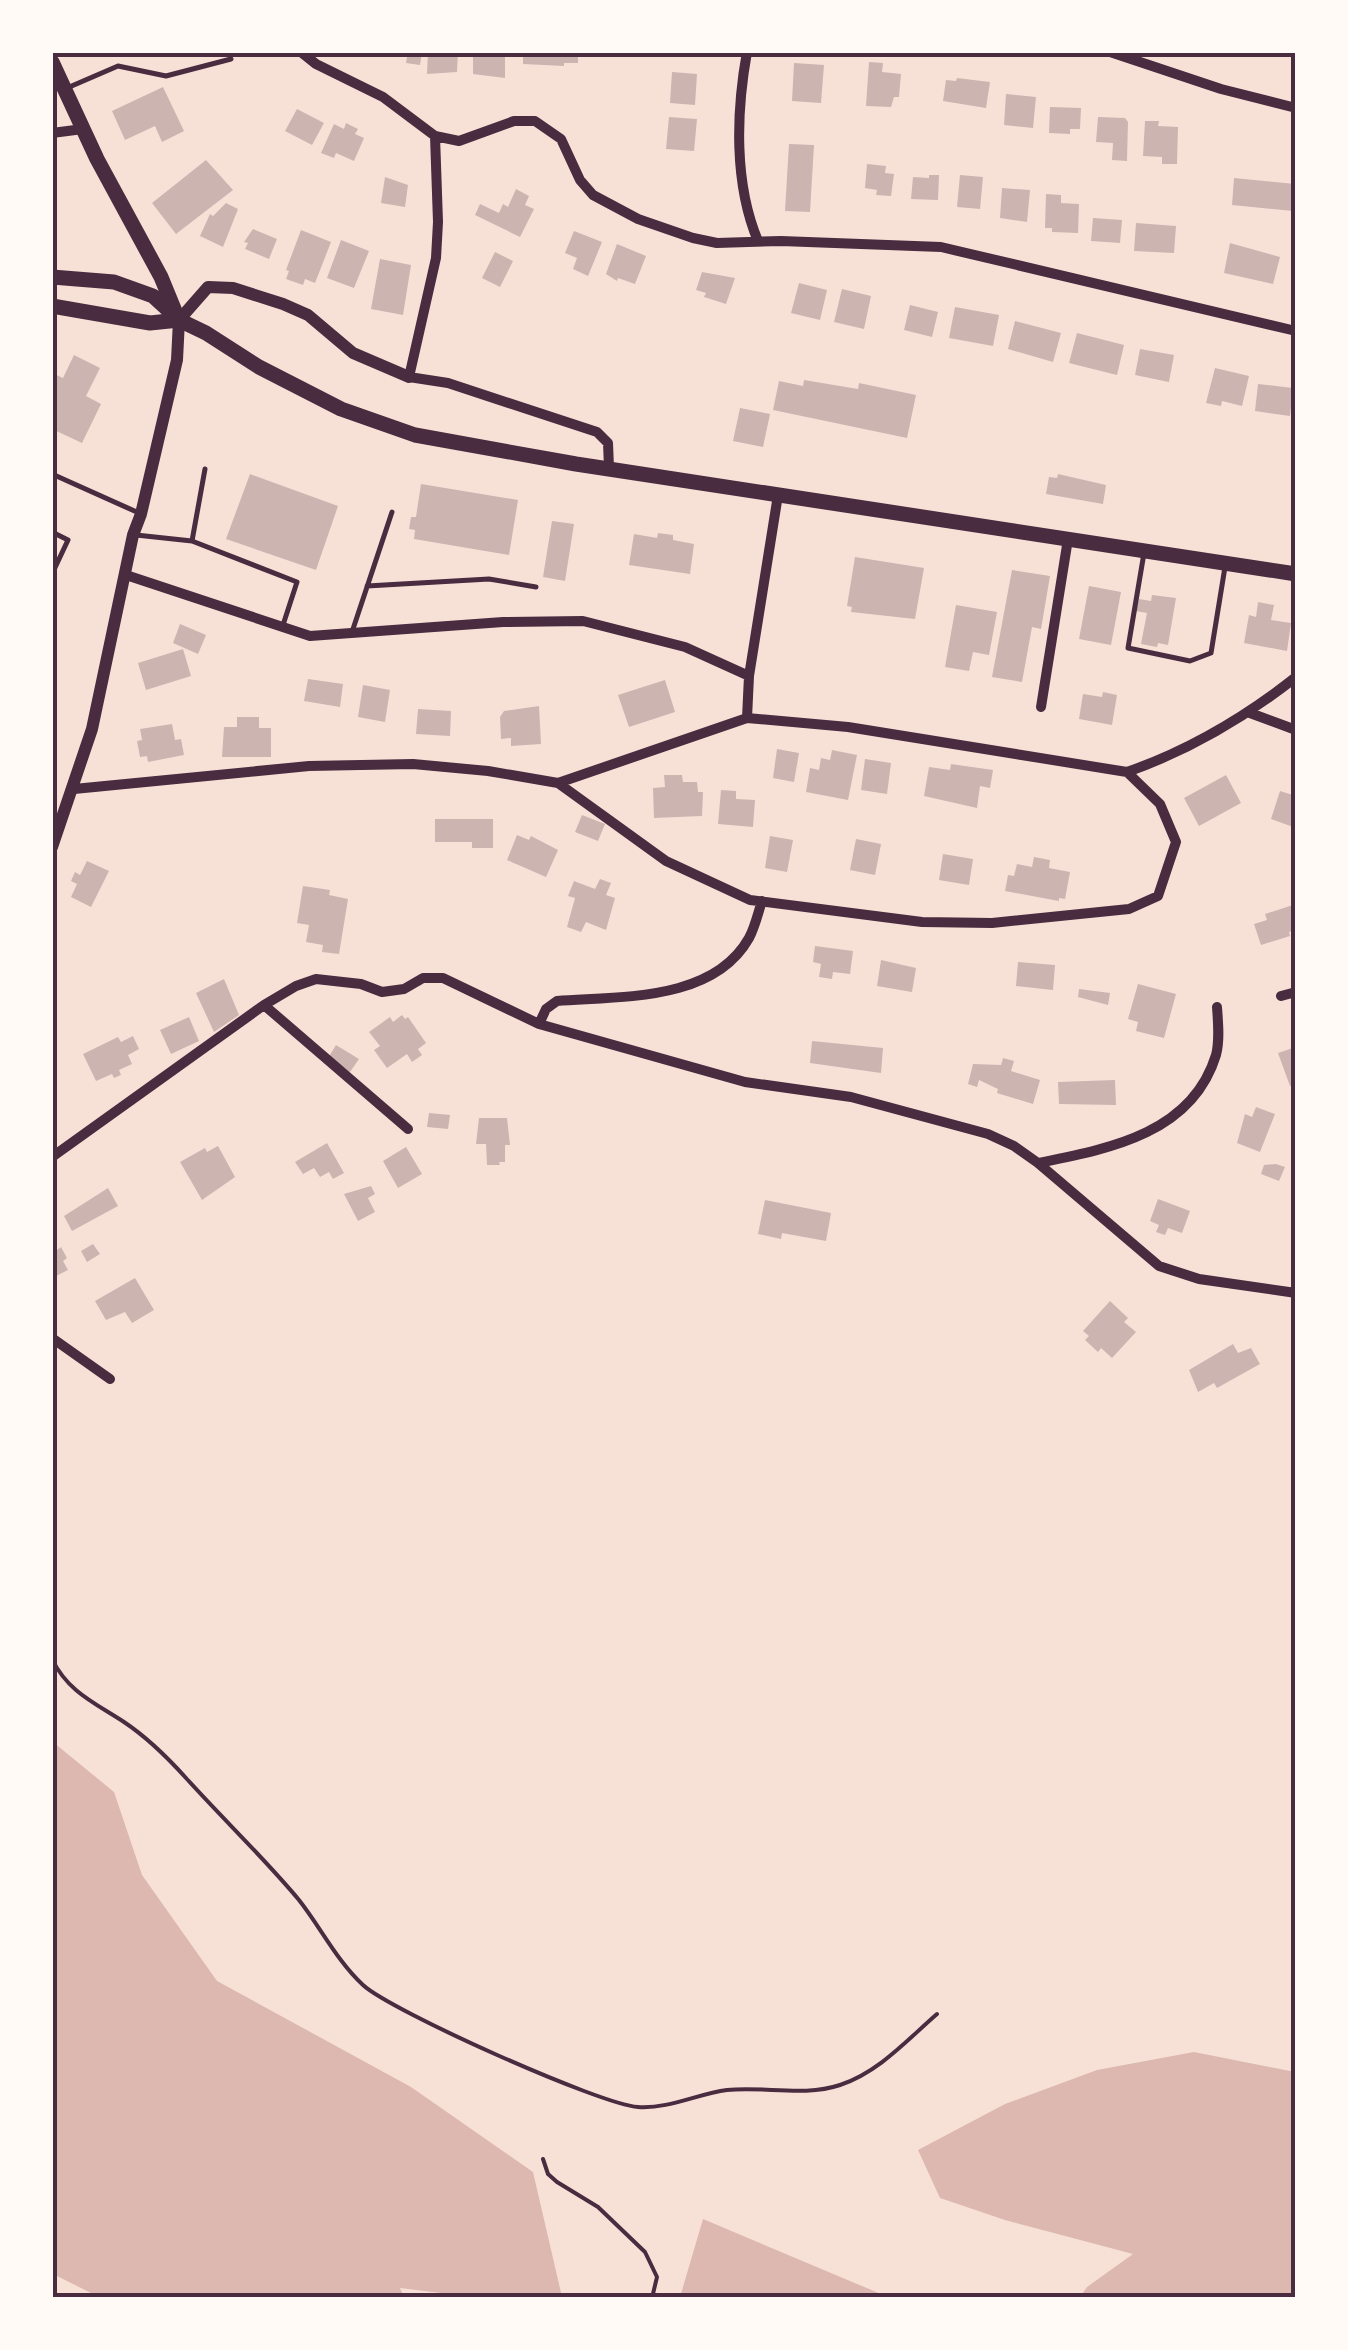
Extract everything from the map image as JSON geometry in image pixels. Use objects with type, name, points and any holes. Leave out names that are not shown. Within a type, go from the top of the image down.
[{"type":"main road","points":[[52,62],[179,320]]},
{"type":"main road","points":[[52,278],[114,282],[152,296],[179,320],[291,384],[382,426],[446,442],[1296,574]]},
{"type":"main road","points":[[52,306],[150,323],[179,320]]},
{"type":"street","points":[[302,52],[330,71],[383,97],[435,136],[458,141],[514,122],[535,121],[561,139],[580,180],[593,195],[693,238],[718,243],[941,247],[1296,331]]},
{"type":"street","points":[[747,52],[741,179],[748,218],[758,241]]},
{"type":"street","points":[[1110,52],[1220,89],[1296,108]]},
{"type":"street","points":[[52,133],[83,129]]},
{"type":"street","points":[[409,376],[436,258],[435,136]]},
{"type":"street","points":[[52,847],[92,729],[133,535],[177,360],[179,320],[208,287],[233,288],[308,315],[353,352],[379,366],[448,383],[598,432],[608,443],[608,468]]},
{"type":"street","points":[[748,718],[749,676],[778,494]]},
{"type":"street","points":[[1041,708],[1068,539]]},
{"type":"street","points":[[126,575],[310,636],[503,622],[583,621],[685,647],[749,676]]},
{"type":"street","points":[[558,783],[748,718],[848,727],[1127,772],[1170,757],[1250,714],[1296,677]]},
{"type":"street","points":[[1250,714],[1296,730]]},
{"type":"street","points":[[74,789],[309,766],[412,764],[488,771],[558,783],[666,862],[750,900],[922,922],[992,923],[1129,910],[1158,896],[1176,842],[1160,804],[1127,772]]},
{"type":"street","points":[[539,1024],[546,1009],[558,1001],[651,995],[714,972],[749,939],[762,901]]},
{"type":"street","points":[[52,1157],[296,986],[316,979],[361,984],[382,992],[404,989],[423,978],[443,978],[539,1024],[745,1082],[851,1097],[988,1134],[1038,1163],[1159,1266],[1199,1279],[1296,1293]]},
{"type":"street","points":[[1282,996],[1296,992]]},
{"type":"street","points":[[264,1005],[408,1129]]},
{"type":"street","points":[[1038,1163],[1102,1150],[1146,1134],[1181,1110],[1216,1054],[1218,1008]]},
{"type":"street","points":[[52,1338],[110,1378]]},
{"type":"lane","points":[[64,89],[118,66],[166,76],[231,59]]},
{"type":"lane","points":[[192,541],[205,470]]},
{"type":"lane","points":[[52,474],[141,514]]},
{"type":"lane","points":[[351,635],[392,512]]},
{"type":"lane","points":[[52,532],[68,540],[52,574]]},
{"type":"lane","points":[[133,535],[192,541],[297,582],[282,628]]},
{"type":"lane","points":[[1144,550],[1128,648],[1190,661],[1211,653],[1226,563]]},
{"type":"lane","points":[[368,586],[489,579],[536,587]]},
{"type":"path","points":[[52,1659],[78,1694],[148,1740],[178,1770],[274,1871],[347,1969],[366,1988],[440,2028],[616,2104],[638,2108],[725,2090],[828,2087],[884,2061],[937,2014]]},
{"type":"path","points":[[543,2159],[548,2174],[598,2207],[646,2252],[657,2277],[652,2298]]},
{"type":"shaded area","points":[[53,1742],[114,1792],[142,1875],[217,1981],[411,2087],[533,2172],[562,2297],[481,2298],[400,2288],[404,2297],[99,2297],[53,2274]]},
{"type":"shaded area","points":[[1194,2052],[1295,2072],[1295,2297],[1080,2297],[1087,2287],[1133,2254],[1005,2220],[940,2198],[918,2150],[1005,2104],[1097,2070]]},
{"type":"shaded area","points":[[703,2219],[888,2297],[680,2297]]},
{"type":"building","points":[[394,52],[422,52],[420,65],[406,63],[407,57]]},
{"type":"building","points":[[428,52],[458,52],[457,72],[427,74]]},
{"type":"building","points":[[473,52],[505,52],[505,78],[473,74]]},
{"type":"building","points":[[523,52],[578,52],[578,63],[523,64]]},
{"type":"building","points":[[869,62],[883,63],[882,72],[901,74],[899,97],[894,97],[891,107],[866,106]]},
{"type":"building","points":[[794,63],[824,65],[821,103],[792,101]]},
{"type":"building","points":[[672,72],[697,74],[695,105],[670,103]]},
{"type":"building","points":[[946,80],[990,82],[986,108],[943,101]]},
{"type":"building","points":[[163,87],[184,131],[162,142],[155,126],[125,140],[112,111]]},
{"type":"building","points":[[1006,94],[1036,97],[1033,128],[1004,125]]},
{"type":"building","points":[[1050,107],[1081,108],[1080,129],[1070,129],[1070,134],[1049,133]]},
{"type":"building","points":[[297,109],[324,123],[312,145],[285,131]]},
{"type":"building","points":[[669,117],[697,119],[694,151],[666,149]]},
{"type":"building","points":[[1098,117],[1125,118],[1128,122],[1127,161],[1112,160],[1113,143],[1096,142]]},
{"type":"building","points":[[1145,121],[1178,127],[1177,164],[1162,164],[1162,157],[1143,156]]},
{"type":"building","points":[[346,123],[358,129],[355,134],[364,138],[354,161],[336,153],[334,158],[321,153],[334,124],[344,129]]},
{"type":"building","points":[[789,144],[814,145],[810,212],[785,211]]},
{"type":"building","points":[[206,160],[233,190],[176,234],[152,203]]},
{"type":"building","points":[[867,164],[886,166],[885,173],[894,174],[891,196],[876,195],[877,190],[865,188]]},
{"type":"building","points":[[939,175],[938,200],[911,199],[913,177]]},
{"type":"building","points":[[960,175],[983,177],[980,209],[957,207]]},
{"type":"building","points":[[385,177],[408,185],[405,207],[381,203]]},
{"type":"building","points":[[1234,178],[1295,184],[1293,211],[1232,205]]},
{"type":"building","points":[[1002,188],[1030,190],[1027,222],[1000,218]]},
{"type":"building","points":[[516,189],[529,196],[525,205],[534,209],[520,237],[475,215],[480,204],[499,213],[503,204],[508,207]]},
{"type":"building","points":[[1046,194],[1061,195],[1061,203],[1079,204],[1078,233],[1045,228]]},
{"type":"building","points":[[226,203],[238,209],[223,247],[200,236],[210,214],[213,216]]},
{"type":"building","points":[[1093,218],[1122,220],[1120,243],[1091,241]]},
{"type":"building","points":[[1136,223],[1176,226],[1174,253],[1134,251]]},
{"type":"building","points":[[253,229],[277,239],[269,259],[245,249],[248,243],[244,242]]},
{"type":"building","points":[[301,230],[331,242],[315,283],[305,279],[303,285],[286,279]]},
{"type":"building","points":[[574,231],[602,242],[588,276],[573,269],[577,258],[565,253]]},
{"type":"building","points":[[341,240],[369,251],[354,288],[327,278]]},
{"type":"building","points":[[1230,243],[1280,257],[1273,284],[1224,273]]},
{"type":"building","points":[[617,244],[646,256],[635,284],[618,278],[617,281],[606,274]]},
{"type":"building","points":[[495,252],[513,261],[500,287],[482,278]]},
{"type":"building","points":[[380,259],[411,265],[403,315],[371,309]]},
{"type":"building","points":[[702,272],[735,278],[726,304],[696,290]]},
{"type":"building","points":[[799,283],[827,290],[820,320],[791,313]]},
{"type":"building","points":[[842,289],[871,296],[864,329],[834,322]]},
{"type":"building","points":[[910,305],[938,312],[932,337],[904,330]]},
{"type":"building","points":[[955,307],[999,315],[993,346],[949,338]]},
{"type":"building","points":[[1015,321],[1061,333],[1053,362],[1008,349]]},
{"type":"building","points":[[1077,333],[1124,345],[1117,375],[1069,363]]},
{"type":"building","points":[[1140,349],[1174,355],[1169,382],[1135,375]]},
{"type":"building","points":[[74,355],[100,368],[86,396],[101,404],[82,443],[52,429],[52,373],[63,378]]},
{"type":"building","points":[[1215,368],[1249,376],[1242,406],[1222,401],[1221,406],[1206,403]]},
{"type":"building","points":[[804,380],[858,389],[859,383],[916,395],[907,438],[773,410],[779,381],[803,386]]},
{"type":"building","points":[[1258,384],[1293,388],[1290,416],[1255,411]]},
{"type":"building","points":[[740,408],[770,414],[763,447],[733,441]]},
{"type":"building","points":[[250,474],[338,506],[316,570],[226,539]]},
{"type":"building","points":[[1058,474],[1106,485],[1103,504],[1046,494],[1049,477],[1057,478]]},
{"type":"building","points":[[421,484],[518,500],[509,555],[414,539],[415,530],[409,529],[411,517],[416,517]]},
{"type":"building","points":[[552,521],[574,524],[565,581],[543,577]]},
{"type":"building","points":[[658,533],[694,544],[690,574],[629,565],[634,534],[657,538]]},
{"type":"building","points":[[855,557],[924,568],[915,619],[851,612],[852,607],[847,606]]},
{"type":"building","points":[[1012,570],[1050,576],[1041,629],[1032,627],[1022,682],[992,677]]},
{"type":"building","points":[[1089,586],[1121,592],[1111,645],[1079,639]]},
{"type":"building","points":[[1152,595],[1176,598],[1168,645],[1141,644],[1147,613],[1136,611],[1139,599],[1151,601]]},
{"type":"building","points":[[1258,602],[1274,605],[1271,620],[1291,623],[1287,651],[1244,643],[1249,615],[1256,617]]},
{"type":"building","points":[[956,605],[997,612],[989,655],[973,652],[969,671],[945,667]]},
{"type":"building","points":[[180,624],[206,635],[198,654],[173,643]]},
{"type":"building","points":[[183,649],[191,676],[146,690],[138,663]]},
{"type":"building","points":[[308,679],[343,684],[340,707],[304,701]]},
{"type":"building","points":[[665,680],[675,712],[629,727],[618,695]]},
{"type":"building","points":[[363,685],[390,690],[385,722],[358,717]]},
{"type":"building","points":[[1103,692],[1117,695],[1112,725],[1079,719],[1083,694],[1102,697]]},
{"type":"building","points":[[539,706],[541,744],[511,746],[511,738],[501,739],[500,717],[504,711]]},
{"type":"building","points":[[418,709],[451,711],[450,736],[416,734]]},
{"type":"building","points":[[237,717],[259,717],[259,728],[271,728],[271,757],[222,757],[224,727],[237,727]]},
{"type":"building","points":[[172,724],[184,755],[148,762],[147,756],[140,757],[140,729]]},
{"type":"building","points":[[777,749],[799,753],[794,782],[773,778]]},
{"type":"building","points":[[832,750],[857,755],[848,800],[806,792],[810,768],[819,770],[821,758],[830,760]]},
{"type":"building","points":[[865,759],[891,763],[887,794],[861,790]]},
{"type":"building","points":[[951,764],[993,770],[990,788],[980,786],[977,808],[924,796],[929,767],[950,770]]},
{"type":"building","points":[[664,775],[682,775],[683,782],[697,782],[698,792],[703,792],[702,816],[654,818],[653,788],[665,787]]},
{"type":"building","points":[[1226,775],[1241,803],[1199,826],[1184,798]]},
{"type":"building","points":[[721,790],[736,791],[736,799],[755,800],[753,827],[718,824]]},
{"type":"building","points":[[1280,791],[1296,796],[1296,828],[1271,819]]},
{"type":"building","points":[[582,815],[605,824],[598,841],[575,832]]},
{"type":"building","points":[[435,819],[493,819],[493,848],[472,848],[472,842],[435,842]]},
{"type":"building","points":[[517,835],[529,840],[531,836],[558,850],[546,877],[507,860]]},
{"type":"building","points":[[770,836],[793,840],[787,872],[765,868]]},
{"type":"building","points":[[856,839],[881,844],[875,875],[850,870]]},
{"type":"building","points":[[943,854],[973,859],[969,885],[939,880]]},
{"type":"building","points":[[1034,857],[1050,860],[1049,868],[1070,872],[1065,899],[1005,891],[1008,875],[1014,876],[1017,864],[1032,867]]},
{"type":"building","points":[[87,861],[109,871],[91,907],[71,897],[77,884],[71,881],[75,872],[80,875]]},
{"type":"building","points":[[600,879],[611,883],[606,895],[615,898],[606,930],[586,922],[581,932],[567,927],[575,898],[568,896],[574,881],[595,889]]},
{"type":"building","points":[[303,886],[330,890],[329,895],[348,899],[339,954],[322,952],[323,945],[306,942],[309,925],[297,923]]},
{"type":"building","points":[[1296,904],[1296,930],[1289,932],[1290,936],[1261,945],[1254,924],[1267,920],[1265,914]]},
{"type":"building","points":[[815,946],[853,951],[850,974],[833,972],[832,979],[819,977],[821,964],[813,962]]},
{"type":"building","points":[[881,960],[916,968],[912,992],[877,986]]},
{"type":"building","points":[[1018,962],[1055,965],[1053,990],[1016,986]]},
{"type":"building","points":[[224,979],[239,1015],[214,1032],[196,993]]},
{"type":"building","points":[[1138,984],[1176,994],[1164,1038],[1136,1031],[1138,1022],[1128,1019]]},
{"type":"building","points":[[1079,989],[1110,993],[1108,1005],[1078,997]]},
{"type":"building","points":[[402,1015],[408,1017],[426,1043],[418,1049],[422,1055],[412,1062],[407,1054],[387,1068],[374,1050],[380,1046],[369,1032],[390,1017],[393,1022]]},
{"type":"building","points":[[189,1017],[199,1041],[171,1054],[160,1030]]},
{"type":"building","points":[[133,1036],[139,1049],[128,1055],[132,1064],[119,1070],[121,1075],[114,1078],[112,1074],[96,1081],[83,1054],[118,1037],[121,1042]]},
{"type":"building","points":[[812,1041],[883,1048],[881,1073],[810,1063]]},
{"type":"building","points":[[336,1045],[359,1059],[350,1072],[328,1058]]},
{"type":"building","points":[[1296,1047],[1296,1084],[1290,1086],[1278,1053]]},
{"type":"building","points":[[1003,1058],[1014,1061],[1011,1071],[1040,1080],[1033,1104],[997,1093],[998,1089],[979,1080],[977,1087],[968,1084],[973,1064],[1001,1065]]},
{"type":"building","points":[[1115,1080],[1116,1105],[1059,1104],[1058,1082]]},
{"type":"building","points":[[1256,1107],[1275,1114],[1260,1152],[1237,1143],[1245,1114],[1252,1117]]},
{"type":"building","points":[[429,1113],[450,1115],[448,1129],[427,1127]]},
{"type":"building","points":[[479,1118],[507,1118],[510,1145],[505,1145],[505,1162],[499,1162],[500,1165],[487,1165],[486,1144],[476,1144]]},
{"type":"building","points":[[327,1143],[344,1173],[333,1179],[329,1172],[320,1177],[314,1168],[303,1174],[295,1162]]},
{"type":"building","points":[[218,1146],[235,1177],[202,1200],[180,1162],[205,1148],[207,1152]]},
{"type":"building","points":[[406,1147],[422,1174],[398,1188],[383,1161]]},
{"type":"building","points":[[1264,1165],[1285,1167],[1279,1181],[1261,1174]]},
{"type":"building","points":[[371,1186],[375,1194],[368,1198],[375,1212],[358,1221],[344,1194]]},
{"type":"building","points":[[108,1188],[118,1206],[72,1231],[64,1216]]},
{"type":"building","points":[[1158,1199],[1190,1211],[1182,1233],[1168,1228],[1165,1235],[1156,1232],[1159,1225],[1150,1221]]},
{"type":"building","points":[[765,1200],[831,1213],[826,1241],[782,1233],[781,1239],[758,1234]]},
{"type":"building","points":[[52,1242],[57,1250],[61,1247],[68,1270],[52,1278]]},
{"type":"building","points":[[93,1244],[100,1254],[87,1262],[81,1251]]},
{"type":"building","points":[[135,1278],[154,1310],[132,1323],[125,1312],[106,1320],[95,1301]]},
{"type":"building","points":[[1110,1301],[1136,1332],[1112,1358],[1085,1340],[1089,1336],[1083,1331]]},
{"type":"building","points":[[1233,1344],[1238,1353],[1251,1348],[1260,1364],[1217,1388],[1214,1383],[1198,1392],[1189,1370]]}]
